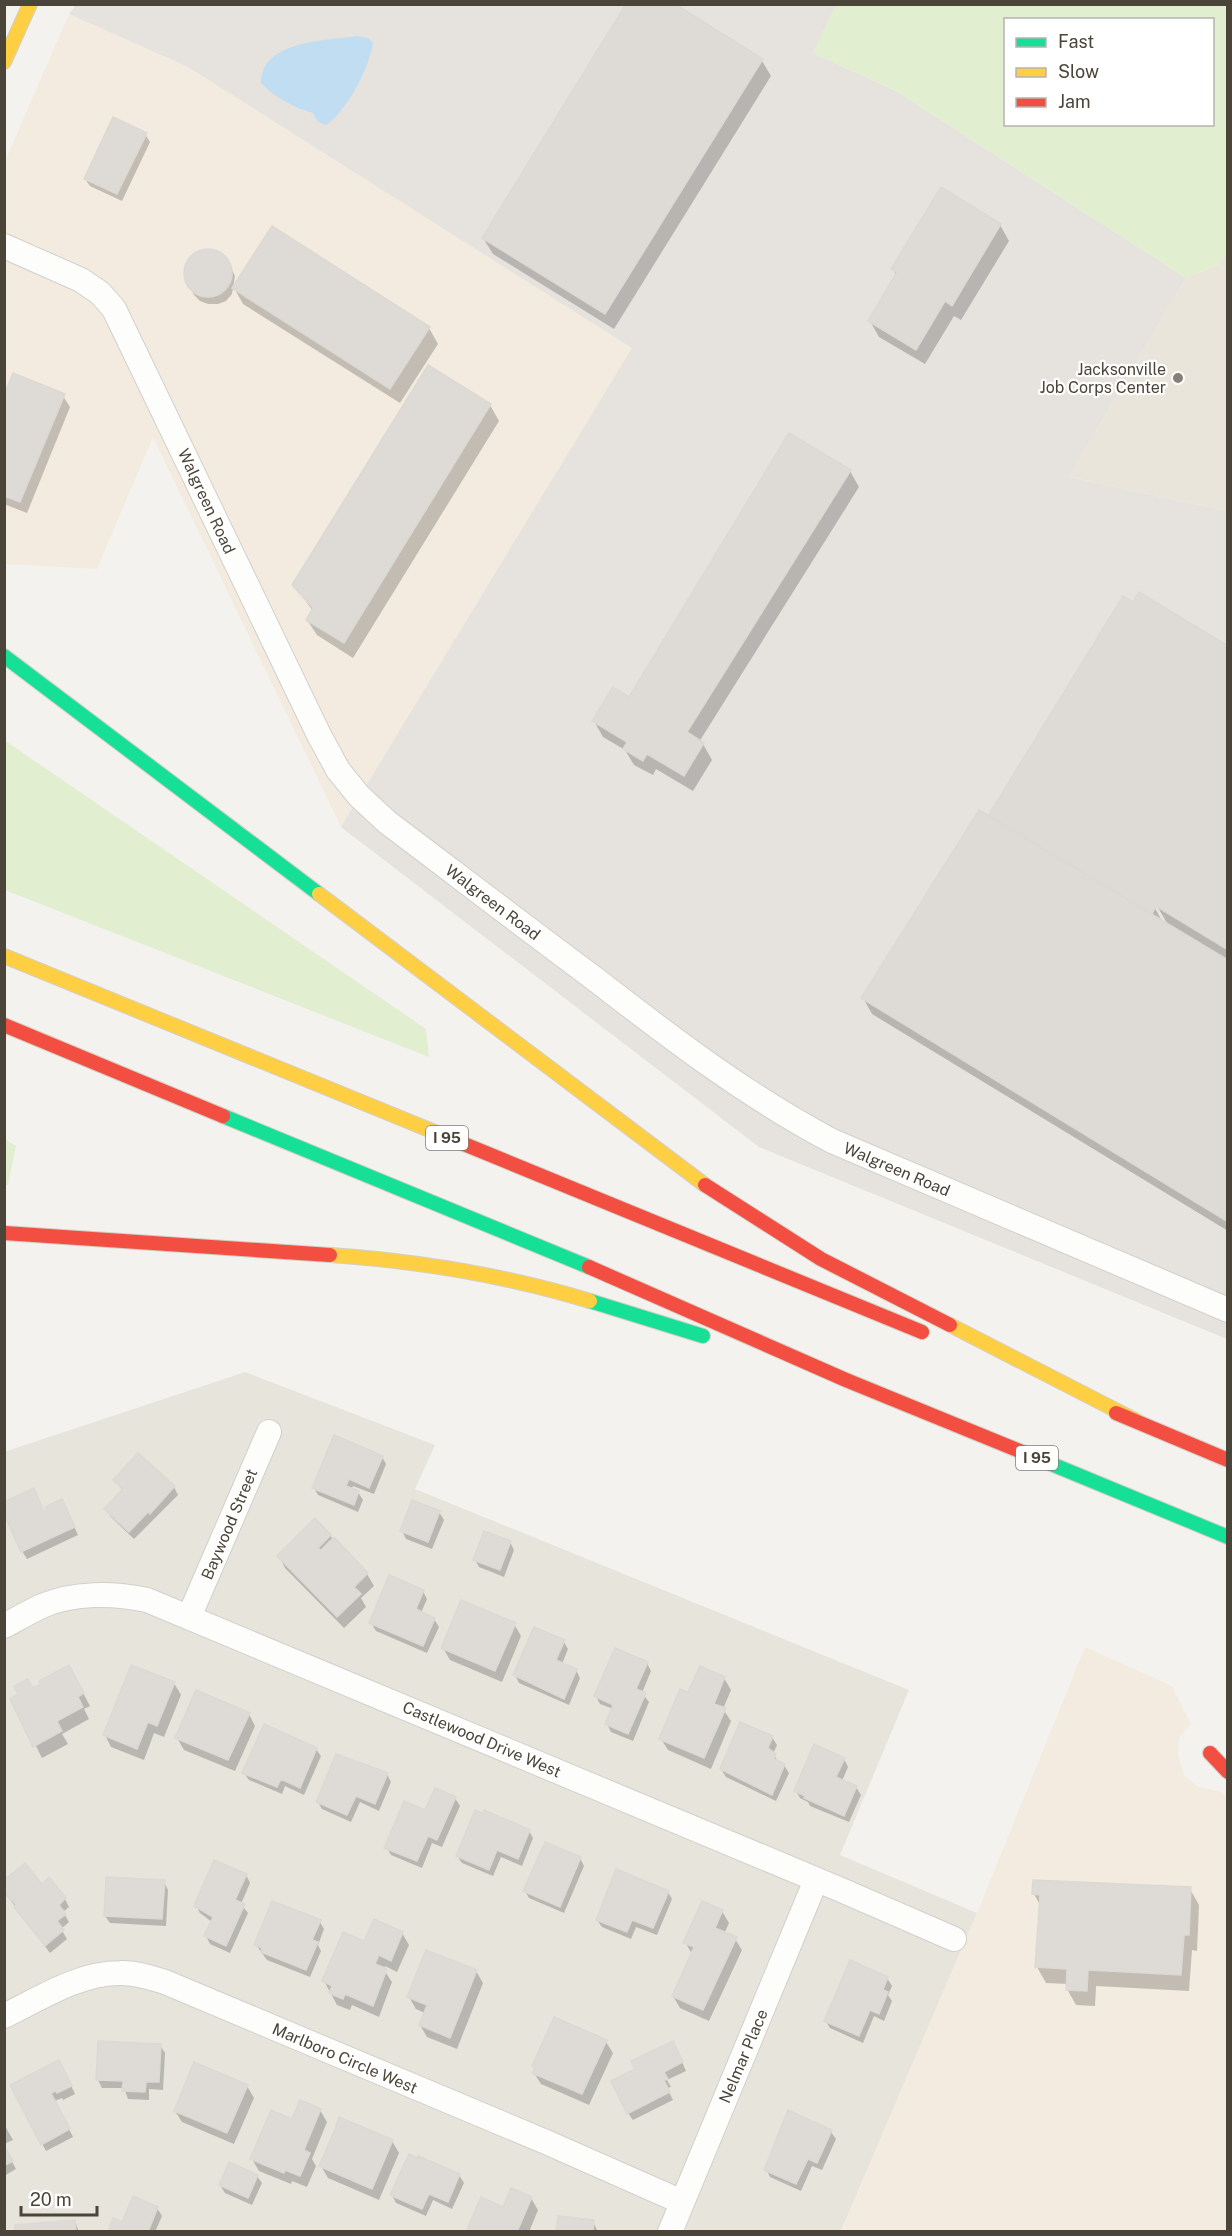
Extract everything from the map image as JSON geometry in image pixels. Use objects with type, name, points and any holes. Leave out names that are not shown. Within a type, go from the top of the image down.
[{"type":"main road","points":[[4,62],[30,4]]},
{"type":"main road","points":[[4,656],[707,1186],[821,1259],[1137,1421]]},
{"type":"main road","name":"I 95","points":[[4,956],[933,1337]]},
{"type":"main road","name":"I 95","points":[[4,1025],[634,1286],[846,1380],[1227,1537]]},
{"type":"main road","points":[[4,1233],[425,1263],[499,1276],[554,1290],[846,1380]]},
{"type":"main road","points":[[987,1359],[1227,1460]]},
{"type":"main road","points":[[1210,1753],[1227,1772]]},
{"type":"street","name":"Walgreen Road","points":[[4,246],[81,280],[100,293],[114,309],[319,735],[338,770],[358,796],[387,822],[632,1008],[747,1091],[794,1121],[832,1141],[1227,1310]]},
{"type":"street","name":"Baywood Street","points":[[189,1617],[269,1432]]},
{"type":"street","name":"Castlewood Drive West","points":[[4,1626],[44,1605],[74,1597],[123,1595],[147,1600],[954,1939]]},
{"type":"street","name":"Nelmar Place","points":[[670,2232],[816,1880]]},
{"type":"street","name":"Marlboro Circle West","points":[[4,2016],[79,1980],[96,1975],[122,1972],[147,1977],[165,1982],[316,2045],[682,2202]]},
{"type":"shaded area","points":[[76,4],[836,5],[813,53],[896,91],[1186,278],[1069,477],[1227,511],[1227,1339],[759,1147],[341,827],[632,348],[188,67],[69,14]]},
{"type":"shaded area","points":[[69,14],[188,67],[633,348],[341,827],[153,437],[97,569],[5,564],[5,161]]},
{"type":"shaded area","name":"Jacksonville Job Corps Center","points":[[1227,253],[1227,511],[1069,477],[1186,278],[1218,265]]},
{"type":"shaded area","points":[[245,1372],[435,1445],[415,1489],[909,1690],[840,1855],[977,1913],[841,2231],[5,2231],[4,1452]]},
{"type":"shaded area","points":[[1085,1647],[1172,1686],[1191,1724],[1179,1738],[1178,1755],[1184,1775],[1198,1787],[1219,1791],[1227,1798],[1227,2231],[841,2232],[977,1913]]},
{"type":"green space","points":[[836,5],[1227,5],[1227,253],[1218,265],[1186,278],[896,91],[813,53]]},
{"type":"green space","points":[[4,740],[426,1029],[429,1057],[5,890]]},
{"type":"green space","points":[[5,1139],[16,1146],[8,1185],[5,1185]]},
{"type":"water","points":[[357,36],[368,38],[373,43],[371,53],[356,88],[342,110],[326,125],[318,122],[313,113],[285,101],[261,83],[264,69],[272,58],[283,51],[297,45]]},
{"type":"building","points":[[626,4],[675,4],[763,59],[605,314],[482,238]]},
{"type":"building","points":[[113,117],[147,133],[117,194],[84,179]]},
{"type":"building","points":[[941,187],[1001,224],[952,306],[945,301],[916,350],[868,321],[897,272],[891,269]]},
{"type":"building","points":[[272,226],[430,327],[390,389],[232,288]]},
{"type":"building","points":[[203,249],[213,249],[228,259],[232,273],[231,282],[222,293],[213,297],[203,297],[188,287],[184,278],[184,268],[194,253]]},
{"type":"building","points":[[428,365],[491,404],[344,643],[306,620],[313,608],[292,585]]},
{"type":"building","points":[[13,373],[65,394],[20,502],[4,496],[4,395]]},
{"type":"building","points":[[789,433],[851,470],[687,732],[704,743],[684,776],[647,754],[643,761],[623,749],[627,742],[592,721],[613,687],[629,697]]},
{"type":"building","points":[[1139,592],[1228,646],[1228,950],[1156,906],[1152,914],[988,816],[1123,596],[1133,602]]},
{"type":"building","points":[[979,810],[1228,960],[1228,1222],[861,998]]},
{"type":"building","points":[[334,1435],[383,1456],[369,1488],[349,1479],[346,1486],[359,1491],[354,1505],[312,1488]]},
{"type":"building","points":[[138,1453],[175,1486],[150,1514],[148,1512],[129,1532],[104,1509],[123,1489],[113,1480]]},
{"type":"building","points":[[34,1488],[44,1512],[47,1510],[45,1507],[62,1499],[75,1527],[21,1552],[4,1514],[4,1502]]},
{"type":"building","points":[[412,1500],[440,1511],[428,1542],[400,1531]]},
{"type":"building","points":[[315,1518],[331,1535],[318,1548],[321,1550],[334,1537],[368,1573],[354,1587],[361,1594],[337,1617],[277,1556]]},
{"type":"building","points":[[484,1531],[511,1541],[500,1570],[473,1560]]},
{"type":"building","points":[[389,1575],[424,1590],[416,1609],[435,1618],[423,1646],[369,1623]]},
{"type":"building","points":[[461,1600],[516,1623],[495,1671],[441,1648]]},
{"type":"building","points":[[534,1627],[565,1640],[556,1660],[577,1669],[564,1699],[513,1675]]},
{"type":"building","points":[[615,1648],[648,1662],[636,1689],[646,1693],[628,1734],[605,1724],[613,1705],[594,1696]]},
{"type":"building","points":[[69,1665],[84,1693],[78,1697],[83,1707],[57,1721],[62,1731],[33,1747],[10,1699],[18,1694],[14,1686],[28,1679],[33,1688],[41,1684],[39,1681]]},
{"type":"building","points":[[131,1665],[175,1682],[157,1726],[148,1722],[137,1749],[103,1735]]},
{"type":"building","points":[[700,1666],[725,1677],[714,1704],[726,1708],[704,1758],[659,1739],[680,1689],[688,1692]]},
{"type":"building","points":[[196,1690],[250,1713],[228,1760],[175,1738]]},
{"type":"building","points":[[740,1722],[773,1736],[768,1748],[776,1754],[774,1759],[785,1764],[772,1795],[720,1769]]},
{"type":"building","points":[[264,1724],[317,1748],[300,1788],[281,1779],[277,1787],[242,1773]]},
{"type":"building","points":[[814,1744],[845,1758],[836,1777],[857,1786],[844,1816],[794,1791]]},
{"type":"building","points":[[336,1754],[388,1773],[375,1804],[356,1796],[347,1815],[316,1802]]},
{"type":"building","points":[[435,1788],[456,1797],[437,1840],[428,1836],[417,1861],[384,1848],[404,1801],[425,1810]]},
{"type":"building","points":[[475,1810],[483,1814],[484,1810],[530,1830],[518,1859],[497,1850],[489,1870],[456,1856]]},
{"type":"building","points":[[545,1842],[581,1857],[560,1907],[523,1891]]},
{"type":"building","points":[[214,1860],[247,1874],[235,1900],[245,1904],[226,1946],[204,1936],[213,1917],[194,1906]]},
{"type":"building","points":[[25,1863],[42,1884],[49,1877],[66,1898],[59,1905],[66,1914],[57,1921],[64,1930],[45,1946],[4,1892],[4,1880]]},
{"type":"building","points":[[616,1869],[669,1891],[653,1928],[632,1920],[627,1932],[596,1920]]},
{"type":"building","points":[[106,1877],[165,1880],[162,1919],[104,1916]]},
{"type":"building","points":[[1033,1880],[1191,1887],[1189,1935],[1184,1935],[1181,1975],[1088,1970],[1087,1991],[1066,1990],[1067,1969],[1035,1967],[1040,1895],[1032,1894]]},
{"type":"building","points":[[272,1901],[321,1920],[312,1940],[318,1942],[306,1970],[261,1952],[262,1948],[254,1945]]},
{"type":"building","points":[[702,1901],[723,1910],[715,1928],[737,1937],[703,2010],[672,1996],[694,1947],[683,1943]]},
{"type":"building","points":[[374,1919],[403,1932],[391,1961],[379,1955],[375,1964],[387,1969],[373,2006],[345,1994],[343,1999],[329,1993],[332,1986],[322,1981],[343,1932],[364,1941]]},
{"type":"building","points":[[426,1950],[477,1970],[450,2038],[419,2025],[427,2005],[407,1997]]},
{"type":"building","points":[[850,1960],[888,1977],[883,1990],[888,1992],[879,2014],[870,2010],[859,2036],[824,2021]]},
{"type":"building","points":[[554,2017],[607,2040],[582,2094],[532,2073],[535,2067],[532,2066]]},
{"type":"building","points":[[98,2041],[161,2044],[159,2082],[146,2082],[145,2092],[122,2091],[123,2081],[96,2080]]},
{"type":"building","points":[[673,2041],[683,2062],[664,2072],[668,2079],[664,2080],[670,2092],[627,2114],[611,2081],[635,2069],[631,2061]]},
{"type":"building","points":[[59,2060],[72,2086],[57,2093],[56,2091],[51,2093],[70,2129],[41,2145],[10,2085]]},
{"type":"building","points":[[194,2062],[248,2085],[227,2133],[174,2111]]},
{"type":"building","points":[[300,2100],[321,2109],[304,2150],[310,2153],[300,2176],[285,2170],[284,2173],[250,2159],[271,2110],[292,2119]]},
{"type":"building","points":[[788,2110],[832,2130],[817,2163],[808,2159],[796,2184],[764,2170]]},
{"type":"building","points":[[339,2117],[393,2140],[372,2189],[319,2166]]},
{"type":"building","points":[[4,2145],[13,2161],[4,2166]]},
{"type":"building","points":[[409,2154],[460,2174],[448,2202],[429,2194],[422,2209],[390,2195]]},
{"type":"building","points":[[229,2162],[258,2175],[248,2198],[219,2185]]},
{"type":"building","points":[[511,2188],[532,2197],[517,2232],[466,2232],[481,2197],[503,2207]]},
{"type":"building","points":[[133,2196],[158,2207],[148,2232],[108,2232],[113,2218],[122,2222]]},
{"type":"building","points":[[558,2216],[594,2220],[593,2232],[556,2232]]},
{"type":"building","points":[[75,2220],[76,2232],[15,2232],[15,2225]]},
{"type":"traffic: fast","points":[[4,656],[319,894]]},
{"type":"traffic: fast","points":[[223,1116],[589,1267]]},
{"type":"traffic: fast","points":[[590,1301],[703,1336]]},
{"type":"traffic: fast","points":[[1032,1456],[1228,1537]]},
{"type":"traffic: slow","points":[[4,62],[30,4]]},
{"type":"traffic: slow","points":[[319,894],[705,1185]]},
{"type":"traffic: slow","points":[[4,956],[442,1135]]},
{"type":"traffic: slow","points":[[330,1255],[461,1270],[590,1301]]},
{"type":"traffic: slow","points":[[950,1325],[1137,1421]]},
{"type":"traffic: jam","points":[[4,1025],[223,1116]]},
{"type":"traffic: jam","points":[[442,1135],[922,1332]]},
{"type":"traffic: jam","points":[[705,1185],[821,1259],[950,1325]]},
{"type":"traffic: jam","points":[[4,1233],[330,1255]]},
{"type":"traffic: jam","points":[[589,1267],[846,1380],[1032,1456]]},
{"type":"traffic: jam","points":[[1116,1413],[1228,1460]]},
{"type":"traffic: jam","points":[[1210,1753],[1228,1772]]},
{"type":"place","name":"Jacksonville Job Corps Center","points":[[1178,378]]}]
